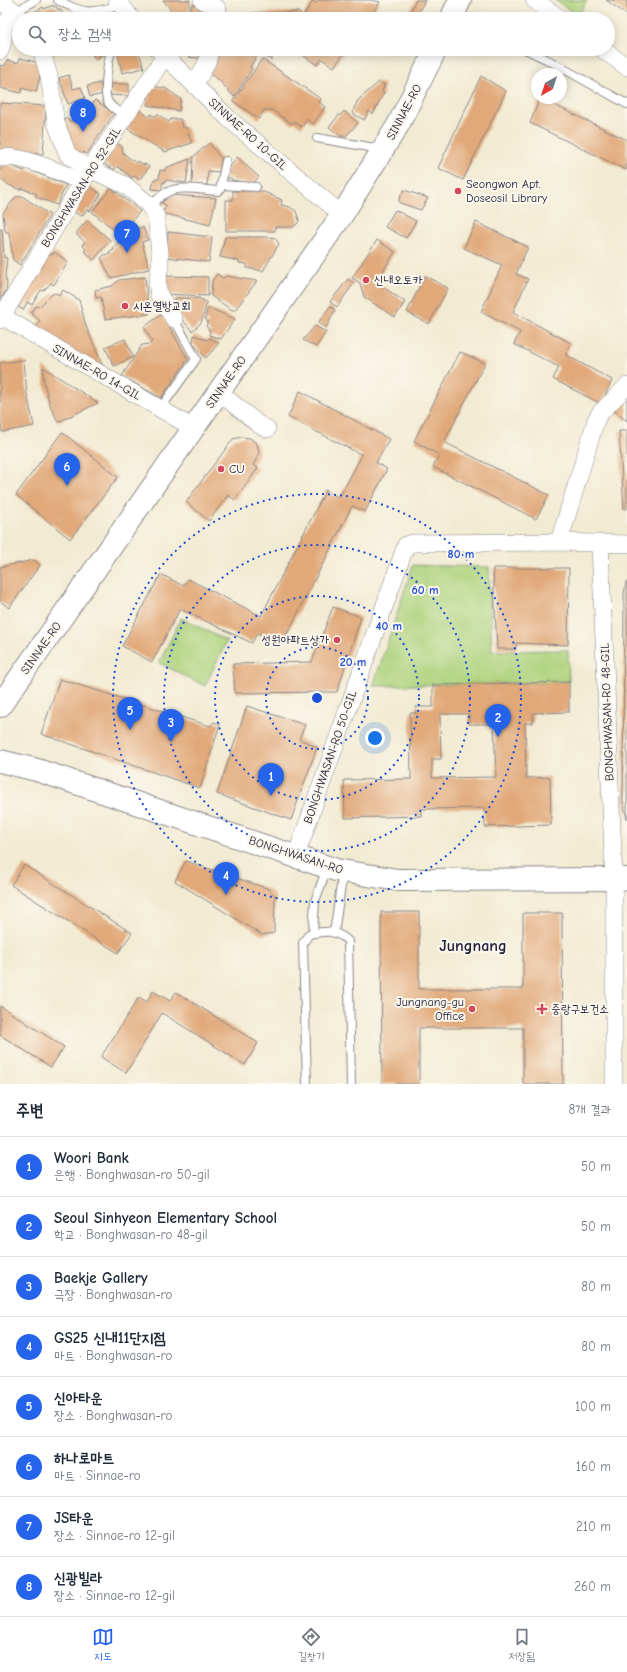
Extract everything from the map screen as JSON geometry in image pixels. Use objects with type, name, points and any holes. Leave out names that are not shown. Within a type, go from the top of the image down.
[{"type":"main road","name":"SINNAE-RO","points":[[0,706],[342,215],[398,125],[432,56]]},
{"type":"main road","name":"BONGHWASAN-RO","points":[[0,762],[37,770],[335,869],[398,880],[620,879]]},
{"type":"street","points":[[0,0],[14,12]]},
{"type":"street","points":[[202,0],[216,7],[218,12]]},
{"type":"street","points":[[534,0],[551,12]]},
{"type":"street","points":[[119,3],[126,12]]},
{"type":"street","points":[[0,51],[3,41],[4,25],[12,19]]},
{"type":"street","points":[[43,56],[49,76],[56,123],[68,155],[86,176]]},
{"type":"street","name":"BONGHWASAN-RO 52-GIL","points":[[1,317],[86,176],[125,116],[159,56]]},
{"type":"street","name":"SINNAE-RO 10-GIL","points":[[164,56],[233,123],[342,215]]},
{"type":"street","points":[[195,85],[209,56]]},
{"type":"street","points":[[612,56],[627,67]]},
{"type":"street","points":[[0,158],[5,157],[34,163],[126,185],[151,208],[156,216],[160,253],[160,266],[157,282],[159,295],[174,319]]},
{"type":"street","name":"SINNAE-RO 14-GIL","points":[[1,317],[193,428]]},
{"type":"street","points":[[627,386],[600,413],[596,420],[559,542],[627,544]]},
{"type":"street","points":[[219,392],[267,430]]},
{"type":"street","name":"BONGHWASAN-RO 50-GIL","points":[[296,856],[406,545],[412,543],[559,542]]},
{"type":"street","name":"BONGHWASAN-RO 48-GIL","points":[[600,544],[620,879],[614,1084]]},
{"type":"lane","points":[[22,12],[36,0]]},
{"type":"lane","points":[[58,0],[76,9],[88,12]]},
{"type":"lane","points":[[95,12],[119,3]]},
{"type":"lane","points":[[110,56],[106,97],[111,106],[125,116]]},
{"type":"lane","points":[[540,56],[627,104]]},
{"type":"lane","points":[[317,138],[383,149]]},
{"type":"lane","points":[[151,208],[158,197],[170,190],[179,188],[220,190],[226,161]]},
{"type":"lane","points":[[221,184],[256,187]]},
{"type":"lane","points":[[160,409],[196,359],[174,319]]},
{"type":"lane","points":[[334,933],[335,869]]},
{"type":"lane","points":[[313,933],[315,901],[335,869]]},
{"type":"lane","points":[[307,1084],[303,943],[309,934],[323,931],[340,934],[348,941],[351,1084]]},
{"type":"green space","points":[[555,0],[587,0],[580,12],[572,12]]},
{"type":"green space","points":[[413,565],[489,567],[492,651],[568,650],[569,682],[373,686]]},
{"type":"green space","points":[[181,618],[227,641],[205,686],[159,663]]},
{"type":"building","points":[[163,0],[190,0],[188,12],[172,12]]},
{"type":"building","points":[[319,0],[371,0],[380,2],[373,12],[306,12],[313,1],[316,3]]},
{"type":"building","points":[[416,0],[425,0],[419,12],[410,12]]},
{"type":"building","points":[[606,0],[627,0],[627,15]]},
{"type":"building","points":[[192,4],[212,6],[212,12],[191,12]]},
{"type":"building","points":[[53,5],[54,7],[56,6],[58,10],[60,9],[62,12],[34,12],[43,7],[44,9]]},
{"type":"building","points":[[93,56],[100,56],[95,59]]},
{"type":"building","points":[[118,56],[140,56],[144,68],[122,73]]},
{"type":"building","points":[[188,56],[206,56],[206,59]]},
{"type":"building","points":[[215,56],[257,56],[250,67],[252,69],[234,97],[219,80],[205,71]]},
{"type":"building","points":[[265,56],[274,56],[271,60]]},
{"type":"building","points":[[304,56],[342,56],[334,67],[322,59],[317,65]]},
{"type":"building","points":[[20,58],[43,64],[36,92],[22,88],[21,93],[0,88],[0,65],[5,66],[7,60],[18,63]]},
{"type":"building","points":[[262,59],[321,99],[319,102],[325,107],[313,124],[307,119],[302,127],[294,122],[292,124],[272,110],[264,110],[259,119],[233,101]]},
{"type":"building","points":[[69,75],[73,89],[81,87],[85,98],[68,104],[59,78]]},
{"type":"building","points":[[481,76],[506,91],[463,180],[438,168]]},
{"type":"building","points":[[379,82],[385,85],[382,91],[384,92],[373,114],[369,111],[364,120],[352,113],[358,100]]},
{"type":"building","points":[[100,83],[103,94],[90,97],[87,86]]},
{"type":"building","points":[[110,84],[129,84],[129,96],[110,95]]},
{"type":"building","points":[[150,86],[165,88],[181,99],[179,111],[147,105]]},
{"type":"building","points":[[95,100],[114,113],[87,154],[84,152],[81,157],[71,150],[74,145],[64,139],[63,135],[68,128],[61,124],[65,118],[71,122],[82,105],[89,110]]},
{"type":"building","points":[[0,103],[46,106],[43,154],[0,151]]},
{"type":"building","points":[[538,104],[552,104],[627,140],[626,170],[530,123]]},
{"type":"building","points":[[136,108],[149,117],[151,114],[155,117],[157,114],[169,122],[171,119],[180,119],[182,127],[186,127],[192,143],[165,152],[125,127]]},
{"type":"building","points":[[344,111],[358,123],[346,136],[340,136],[329,127]]},
{"type":"building","points":[[117,143],[122,147],[123,153],[136,163],[138,161],[149,167],[139,180],[134,176],[132,178],[117,166],[114,170],[102,162]]},
{"type":"building","points":[[209,143],[221,158],[221,172],[208,171],[207,185],[192,185],[193,157]]},
{"type":"building","points":[[237,157],[259,177],[252,184],[232,180],[231,178],[225,178],[229,165],[233,163]]},
{"type":"building","points":[[190,159],[186,183],[165,180],[161,190],[152,189],[154,179],[159,179],[160,170],[165,171],[165,168]]},
{"type":"building","points":[[1,165],[12,166],[24,171],[25,168],[66,185],[57,205],[36,197],[37,194],[21,188],[20,190],[9,185],[0,179]]},
{"type":"building","points":[[88,185],[101,194],[90,211],[87,209],[81,216],[72,211]]},
{"type":"building","points":[[111,188],[140,211],[121,235],[92,212]]},
{"type":"building","points":[[404,190],[428,198],[421,210],[400,203],[399,199]]},
{"type":"building","points":[[233,191],[262,191],[282,200],[281,205],[290,207],[296,211],[299,220],[298,223],[293,227],[275,227],[275,231],[226,231],[226,200],[233,200]]},
{"type":"building","points":[[170,195],[216,198],[210,225],[162,213],[167,206],[162,203]]},
{"type":"building","points":[[22,196],[50,215],[20,265],[13,260],[9,233],[5,231],[3,213],[16,197]]},
{"type":"building","points":[[395,210],[416,221],[406,238],[385,227]]},
{"type":"building","points":[[87,220],[110,240],[94,260],[84,251],[86,249],[82,245],[85,242],[77,235],[77,232]]},
{"type":"building","points":[[476,222],[528,247],[516,274],[528,279],[513,312],[571,343],[566,355],[612,380],[601,404],[553,379],[559,367],[514,344],[520,332],[481,312],[502,265],[464,248]]},
{"type":"building","points":[[143,227],[148,240],[142,242],[149,269],[111,278],[101,258],[104,255],[110,254],[109,252],[114,250],[113,248],[121,240],[129,237],[129,233],[136,231],[135,229]]},
{"type":"building","points":[[0,229],[2,229],[4,257],[7,258],[5,276],[7,284],[6,291],[0,300]]},
{"type":"building","points":[[168,232],[212,237],[209,262],[166,257]]},
{"type":"building","points":[[225,237],[270,237],[275,238],[279,244],[263,271],[247,268],[247,264],[220,257]]},
{"type":"building","name":"신내오토카","points":[[377,240],[395,252],[376,282],[405,302],[395,317],[364,297],[360,283],[352,278]]},
{"type":"building","points":[[47,252],[52,255],[54,252],[68,262],[54,285],[51,283],[43,291],[41,290],[32,305],[27,302],[23,310],[14,304]]},
{"type":"building","points":[[217,274],[223,278],[226,276],[257,281],[235,310],[232,310],[211,296],[212,281]]},
{"type":"building","points":[[164,276],[208,277],[208,296],[164,294]]},
{"type":"building","points":[[425,276],[448,288],[429,324],[407,312]]},
{"type":"building","name":"시온열방교회","points":[[145,277],[149,314],[105,319],[101,297],[96,298],[95,290],[112,286],[119,280]]},
{"type":"building","points":[[348,279],[354,283],[337,307],[330,302]]},
{"type":"building","points":[[63,290],[79,300],[86,326],[104,369],[35,328],[40,321],[31,313],[36,306],[39,307],[55,293],[60,295]]},
{"type":"building","points":[[176,298],[199,298],[207,303],[201,323],[192,331],[171,306]]},
{"type":"building","points":[[330,306],[335,310],[326,328],[318,323]]},
{"type":"building","points":[[209,308],[235,319],[221,339],[209,335],[210,331],[206,326],[208,322],[205,319]]},
{"type":"building","points":[[162,314],[188,359],[161,398],[122,376],[142,345],[150,344],[152,341],[144,327]]},
{"type":"building","points":[[315,326],[326,332],[316,347],[303,340]]},
{"type":"building","points":[[194,335],[207,340],[210,338],[219,343],[206,358],[193,343]]},
{"type":"building","points":[[125,339],[133,357],[114,366],[105,347]]},
{"type":"building","points":[[460,352],[485,363],[444,442],[549,495],[536,519],[433,467],[439,455],[414,441]]},
{"type":"building","points":[[24,360],[27,394],[34,426],[2,432],[0,420],[0,363]]},
{"type":"building","points":[[43,367],[98,403],[58,422],[50,405],[44,383]]},
{"type":"building","points":[[300,391],[389,439],[376,463],[387,469],[365,512],[352,506],[282,644],[257,633],[252,643],[180,609],[152,662],[122,646],[161,574],[183,586],[188,579],[261,616],[326,490],[339,498],[362,455],[288,417]]},
{"type":"building","points":[[627,392],[627,421],[612,409]]},
{"type":"building","points":[[619,431],[627,431],[627,509],[624,509]]},
{"type":"building","points":[[62,432],[118,477],[70,539],[16,495]]},
{"type":"building","points":[[241,437],[250,438],[257,444],[259,452],[253,465],[258,468],[235,500],[228,495],[209,521],[186,502],[233,439]]},
{"type":"building","points":[[34,560],[40,565],[9,608],[0,601],[0,567]]},
{"type":"building","points":[[493,568],[569,568],[568,645],[516,643],[516,649],[497,649]]},
{"type":"building","points":[[626,582],[627,819],[623,801],[624,594]]},
{"type":"building","name":"성원아파트상가","points":[[333,607],[361,617],[337,692],[235,693],[233,664],[312,662]]},
{"type":"building","points":[[60,679],[210,726],[214,722],[220,724],[200,788],[41,734]]},
{"type":"building","points":[[569,682],[569,712],[533,713],[533,723],[525,723],[526,778],[550,777],[551,825],[485,827],[484,808],[421,809],[421,816],[345,818],[344,780],[411,779],[410,713],[416,713],[416,707],[433,707],[433,685]],"holes":[[[440,714],[469,714],[469,724],[494,724],[496,777],[432,778],[432,759],[441,759]]]},
{"type":"building","points":[[247,706],[305,725],[299,739],[317,747],[291,820],[217,794]]},
{"type":"building","points":[[186,861],[269,889],[275,896],[274,933],[262,935],[175,881]]},
{"type":"building","points":[[24,865],[132,933],[118,953],[11,885]]},
{"type":"building","name":"Jungnang-gu Office","points":[[381,912],[419,912],[419,989],[523,989],[523,913],[562,913],[563,1084],[523,1084],[523,1028],[419,1028],[419,1084],[382,1084]]},
{"type":"building","points":[[153,991],[170,1001],[176,992],[258,1043],[245,1065],[162,1013],[126,1073],[101,1057],[139,997],[147,1002]]},
{"type":"building","points":[[0,1006],[64,1047],[51,1067],[0,1035]]},
{"type":"place","name":"신광빌라","points":[[83,132]]},
{"type":"place","name":"Seongwon Apt. Doseosil Library","points":[[458,191]]},
{"type":"place","name":"JS타운","points":[[127,253]]},
{"type":"place","name":"신내오토카","points":[[366,280]]},
{"type":"place","name":"시온열방교회","points":[[125,306]]},
{"type":"place","name":"CU","points":[[221,469]]},
{"type":"place","name":"하나로마트","points":[[67,486]]},
{"type":"place","name":"성원아파트상가","points":[[337,640]]},
{"type":"place","name":"신아타운","points":[[130,730]]},
{"type":"place","name":"Seoul Sinhyeon Elementary School","points":[[498,737]]},
{"type":"place","name":"Baekje Gallery","points":[[171,742]]},
{"type":"place","name":"Woori Bank","points":[[271,796]]},
{"type":"place","name":"GS25 신내11단지점","points":[[226,895]]},
{"type":"place","name":"Jungnang-gu Office","points":[[472,1009]]},
{"type":"place","name":"중랑구보건소","points":[[542,1009]]},
{"type":"district","name":"Jungnang","points":[[473,945]]}]
